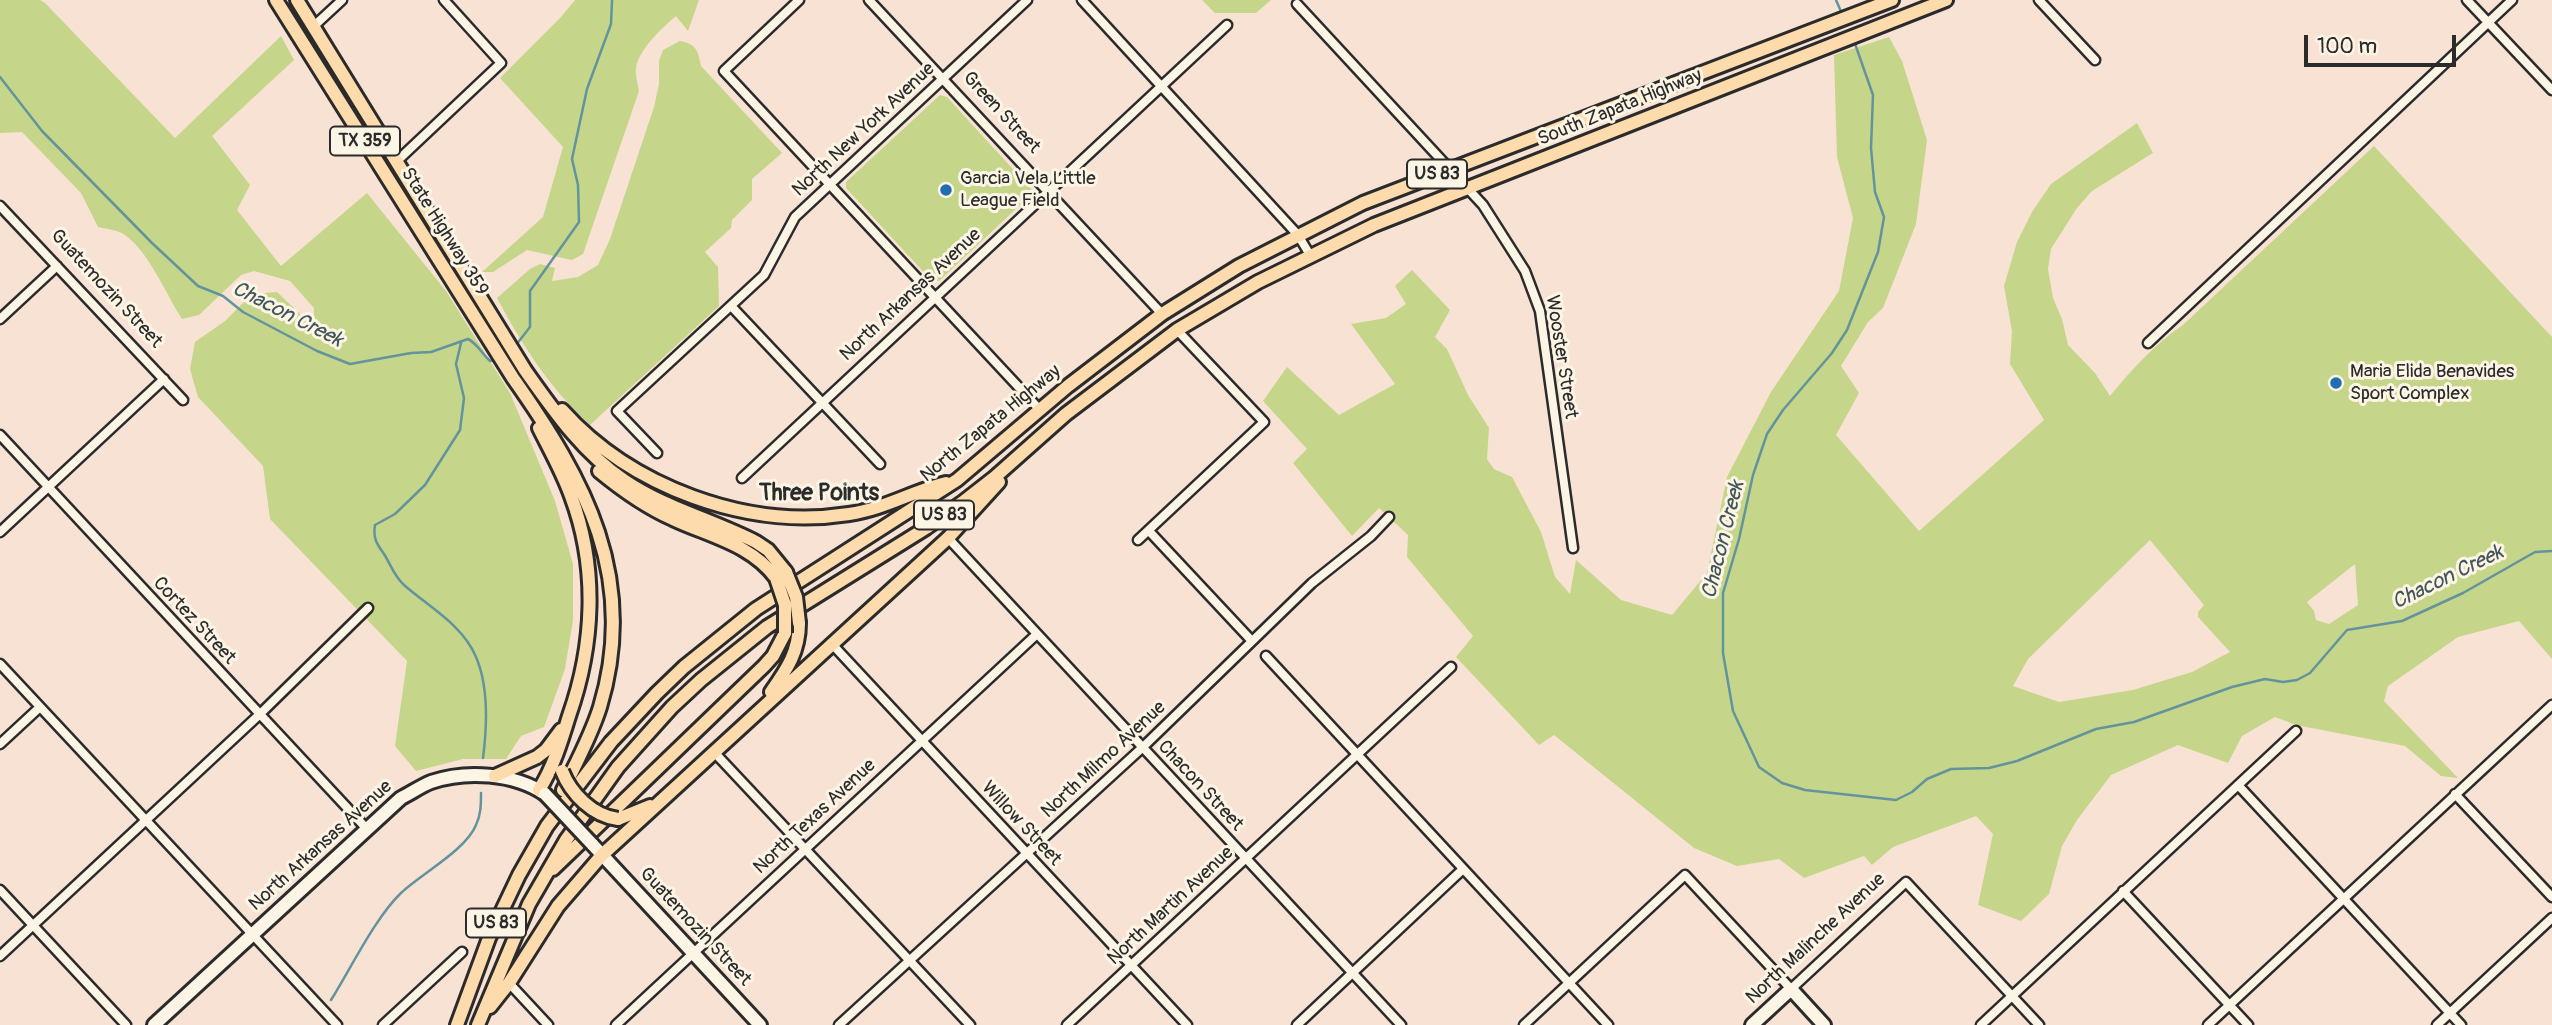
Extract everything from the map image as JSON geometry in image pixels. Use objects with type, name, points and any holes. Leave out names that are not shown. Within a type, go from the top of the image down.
[{"type":"main road","name":"State Highway 359","points":[[276,0],[513,378]]},
{"type":"main road","name":"State Highway 359","points":[[298,0],[525,370]]},
{"type":"main road","name":"South Zapata Highway","points":[[1298,234],[1363,203],[1892,0]]},
{"type":"main road","name":"South Zapata Highway","points":[[1310,255],[1356,233],[1468,188],[1946,0]]},
{"type":"main road","name":"North Zapata Highway","points":[[457,1025],[489,938],[519,875],[547,826],[611,742],[684,667],[756,609],[957,480],[1115,349],[1162,314],[1239,266],[1298,234]]},
{"type":"main road","name":"North Zapata Highway","points":[[479,1023],[512,941],[542,880],[566,840],[618,767],[701,680],[767,627],[926,528],[962,502],[1104,384],[1177,330],[1310,255]]},
{"type":"main road","points":[[525,370],[571,419],[620,460],[672,488],[710,502],[787,516],[848,514],[881,508],[926,488],[957,480]]},
{"type":"main road","points":[[525,370],[555,423],[591,464],[612,482],[671,519],[753,555],[781,575],[796,597],[799,640],[791,663],[762,707]]},
{"type":"main road","points":[[513,378],[571,494],[586,551],[590,615],[582,673],[542,792]]},
{"type":"main road","points":[[513,378],[550,432],[584,492],[602,538],[612,606],[612,640],[600,706],[587,741],[547,826]]},
{"type":"main road","points":[[479,1023],[509,983],[558,906],[602,855],[948,538],[1034,443]]},
{"type":"main road","points":[[542,880],[773,656],[785,633],[781,575]]},
{"type":"main road","points":[[568,721],[562,771],[570,788],[582,800],[599,814],[618,819],[661,800]]},
{"type":"main road","points":[[495,776],[537,757],[546,750],[568,721]]},
{"type":"main road","name":"North Arkansas Avenue","points":[[154,1025],[401,797],[431,782],[468,776],[495,776],[521,782],[542,792],[602,855]]},
{"type":"main road","name":"Guatemozin Street","points":[[602,855],[760,1025]]},
{"type":"main road","points":[[1791,989],[1824,1025]]},
{"type":"main road","name":"North Malinche Avenue","points":[[1752,1025],[1791,989]]},
{"type":"street","points":[[314,26],[342,0]]},
{"type":"street","points":[[396,162],[502,63],[444,0]]},
{"type":"street","points":[[799,0],[724,71],[1040,410]]},
{"type":"street","name":"Green Street","points":[[869,0],[1162,314]]},
{"type":"street","name":"North New York Avenue","points":[[657,453],[617,411],[764,275],[795,217],[1027,0]]},
{"type":"street","points":[[1082,0],[1298,234],[1310,255]]},
{"type":"street","points":[[2039,0],[2095,61]]},
{"type":"street","points":[[2468,0],[2552,90]]},
{"type":"street","points":[[2148,343],[2512,0]]},
{"type":"street","name":"Wooster Street","points":[[1297,4],[1483,205],[1525,271],[1537,301],[1544,333],[1573,548]]},
{"type":"street","name":"North Arkansas Avenue","points":[[742,478],[1227,25]]},
{"type":"street","name":"Guatemozin Street","points":[[0,206],[183,400]]},
{"type":"street","points":[[0,319],[57,266]]},
{"type":"street","points":[[732,306],[880,464]]},
{"type":"street","points":[[1138,540],[1264,422],[1177,330]]},
{"type":"street","points":[[0,532],[164,379]]},
{"type":"street","name":"Cortez Street","points":[[0,435],[366,828]]},
{"type":"street","name":"North Milmo Avenue","points":[[839,1025],[908,959],[1143,747],[1312,583],[1371,536],[1389,517]]},
{"type":"street","points":[[1149,530],[1251,640]]},
{"type":"street","name":"Chacon Street","points":[[948,538],[1401,1025]]},
{"type":"street","points":[[0,956],[260,714],[368,607]]},
{"type":"street","name":"North Texas Avenue","points":[[616,1025],[1037,634]]},
{"type":"street","name":"Willow Street","points":[[831,643],[1187,1025]]},
{"type":"street","points":[[1266,656],[1608,1025]]},
{"type":"street","points":[[0,664],[337,1025]]},
{"type":"street","name":"North Martin Avenue","points":[[1067,1025],[1451,667]]},
{"type":"street","points":[[2208,1025],[2552,705]]},
{"type":"street","points":[[0,744],[40,707]]},
{"type":"street","points":[[1981,1025],[2296,731]]},
{"type":"street","points":[[714,752],[970,1025]]},
{"type":"street","points":[[2238,785],[2461,1025]]},
{"type":"street","points":[[2455,794],[2552,897]]},
{"type":"street","points":[[1297,1025],[1463,870]]},
{"type":"street","points":[[1524,1025],[1685,875],[1791,989]]},
{"type":"street","name":"North Malinche Avenue","points":[[1791,989],[1906,881],[2012,996]]},
{"type":"street","points":[[0,890],[126,1025]]},
{"type":"street","points":[[2123,891],[2248,1025]]},
{"type":"street","points":[[2437,1025],[2552,918]]},
{"type":"street","points":[[383,1025],[462,952]]},
{"type":"street","points":[[509,983],[548,1025]]},
{"type":"street","points":[[2012,996],[2039,1025]]},
{"type":"green space","points":[[0,0],[40,0],[45,3],[175,138],[281,36],[294,60],[212,136],[250,185],[237,210],[281,266],[367,193],[446,291],[510,393],[555,501],[573,564],[573,620],[565,669],[544,727],[521,736],[506,759],[463,759],[416,771],[395,746],[407,661],[270,519],[263,466],[198,397],[190,369],[195,342],[225,321],[252,294],[277,292],[314,327],[314,308],[290,281],[254,271],[241,275],[199,315],[182,319],[149,262],[134,242],[119,232],[98,227],[81,193],[22,132],[0,133]]},
{"type":"green space","points":[[575,0],[699,0],[688,31],[676,16],[652,40],[637,62],[639,91],[583,254],[572,260],[527,250],[493,272],[482,272],[543,217],[563,147],[500,78]]},
{"type":"green space","points":[[1202,0],[1271,0],[1256,13],[1215,13]]},
{"type":"green space","points":[[1889,37],[1902,61],[1927,140],[1916,224],[1883,308],[1868,322],[1841,366],[1859,393],[1836,435],[1919,531],[2044,420],[2010,364],[2012,331],[2004,286],[2017,242],[2032,212],[2051,184],[2137,123],[2153,153],[2092,191],[2077,208],[2051,249],[2048,269],[2053,298],[2062,319],[2068,345],[2095,373],[2110,396],[2154,348],[2184,324],[2374,146],[2552,337],[2552,659],[2519,621],[2458,637],[2388,686],[2384,701],[2458,778],[2441,776],[2405,746],[2296,725],[2275,717],[2242,736],[2228,763],[2178,745],[2111,775],[2077,820],[2062,846],[2049,894],[2021,921],[1978,905],[1993,834],[1976,816],[1893,847],[1872,865],[1864,856],[1804,878],[1779,859],[1737,866],[1694,848],[1554,735],[1539,745],[1456,657],[1473,636],[1407,557],[1408,535],[1379,508],[1352,536],[1293,463],[1307,449],[1263,401],[1287,367],[1339,415],[1395,384],[1351,324],[1386,318],[1406,304],[1395,286],[1412,270],[1450,310],[1435,337],[1447,349],[1468,395],[1489,428],[1487,459],[1494,469],[1512,477],[1541,532],[1555,577],[1570,594],[1576,560],[1621,600],[1672,615],[1707,573],[1727,477],[1771,392],[1839,291],[1853,218],[1837,157],[1834,55]],"holes":[[[2150,540],[2204,605],[2198,612],[2198,617],[2230,652],[2192,672],[2133,690],[2059,702],[2013,686],[2028,659]],[[2355,564],[2358,605],[2329,624],[2316,620],[2314,611],[2307,602]]]},
{"type":"green space","points":[[680,41],[695,49],[701,66],[782,153],[752,179],[752,200],[732,220],[731,228],[705,252],[718,267],[719,306],[590,425],[538,366],[497,298],[530,269],[540,264],[555,268],[552,281],[578,277],[598,265],[610,239],[654,107],[659,84],[659,61],[663,50]]},
{"type":"green space","points":[[940,95],[947,97],[1032,190],[1032,194],[939,281],[932,281],[846,188],[846,182]]},
{"type":"waterway","name":"Chacon Creek","points":[[516,345],[530,327],[530,291],[579,222],[578,185],[572,159],[587,89],[611,24],[612,0]]},
{"type":"waterway","name":"Chacon Creek","points":[[1836,0],[1843,16]]},
{"type":"waterway","name":"Chacon Creek","points":[[1854,41],[1873,95],[1871,148],[1875,192],[1884,217],[1878,252],[1847,330],[1832,353],[1783,410],[1767,434],[1753,475],[1739,539],[1723,593],[1723,653],[1733,711],[1759,767],[1782,783],[1805,790],[1896,800],[1912,792],[1927,779],[1951,769],[1989,768],[2017,761],[2096,729],[2134,722],[2232,687],[2265,679],[2283,682],[2297,680],[2310,673],[2347,630],[2402,621],[2463,593],[2535,552],[2552,551]]},
{"type":"waterway","name":"Chacon Creek","points":[[0,77],[42,131],[152,243],[198,286],[223,296],[243,312],[317,351],[350,364],[431,352],[468,339],[490,361],[496,359]]},
{"type":"waterway","points":[[461,343],[456,364],[464,398],[460,430],[425,485],[395,514],[375,525],[374,533],[377,543],[401,582],[454,626],[463,635],[476,657],[485,694],[483,758]]},
{"type":"waterway","points":[[331,1000],[391,903],[463,844],[471,834],[479,817],[481,793]]},
{"type":"place","name":"Garcia Vela Little League Field","points":[[946,190]]},
{"type":"place","name":"Maria Elida Benavides Sport Complex","points":[[2336,383]]},
{"type":"district","name":"Three Points","points":[[819,494]]}]
